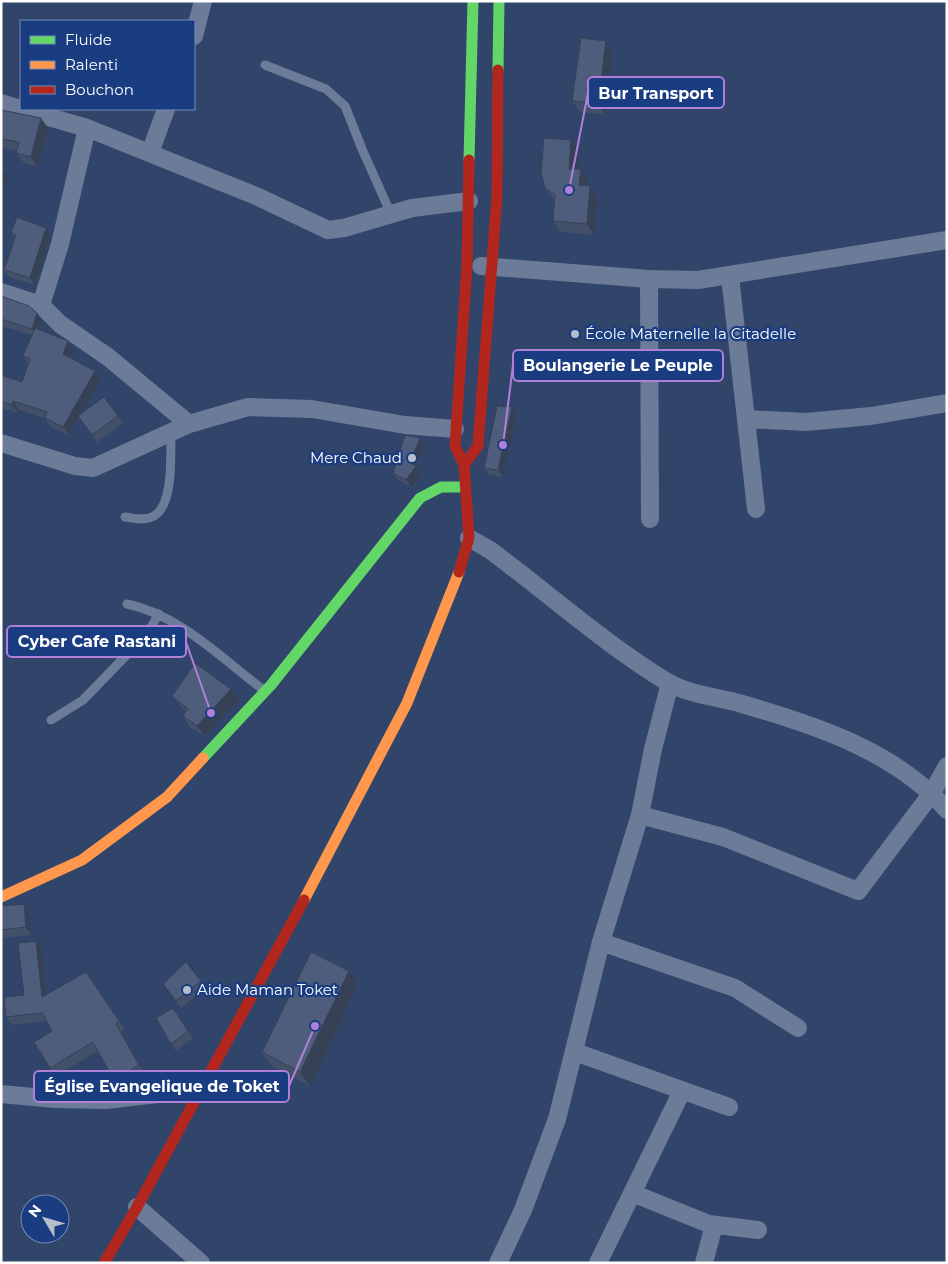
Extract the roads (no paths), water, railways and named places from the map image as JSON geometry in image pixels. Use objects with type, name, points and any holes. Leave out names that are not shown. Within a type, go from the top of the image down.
[{"type":"street","points":[[195,32],[203,1]]},
{"type":"street","points":[[104,1263],[137,1207],[313,883],[407,704],[457,579],[469,538],[464,466],[455,446],[455,429],[467,265],[473,1]]},
{"type":"street","points":[[464,466],[478,446],[497,197],[499,1]]},
{"type":"street","points":[[1,103],[20,109]]},
{"type":"street","points":[[24,110],[87,128],[256,196],[328,230],[344,228],[412,208],[469,201]]},
{"type":"street","points":[[150,153],[166,110]]},
{"type":"street","points":[[41,306],[60,244],[87,128]]},
{"type":"street","points":[[467,265],[649,279],[698,280],[947,240]]},
{"type":"street","points":[[730,276],[756,509]]},
{"type":"street","points":[[649,279],[650,519]]},
{"type":"street","points":[[1,292],[41,306],[60,324],[108,357],[189,424]]},
{"type":"street","points":[[746,419],[806,422],[871,416],[947,402]]},
{"type":"street","points":[[1,443],[75,466],[93,468],[189,424],[248,407],[312,409],[405,424],[455,429]]},
{"type":"street","points":[[1,897],[82,860],[167,797],[265,691],[420,498],[431,489],[446,485],[464,487]]},
{"type":"street","points":[[469,538],[490,550],[634,659],[670,683],[690,692],[725,699],[788,717],[838,735],[887,762],[932,793],[947,810]]},
{"type":"street","points":[[498,1263],[523,1210],[557,1119],[601,942],[640,815],[652,750],[670,683]]},
{"type":"street","points":[[640,815],[723,838],[858,891],[932,793],[947,766]]},
{"type":"street","points":[[601,942],[734,988],[798,1028]]},
{"type":"street","points":[[575,1052],[682,1092],[729,1107]]},
{"type":"street","points":[[1,1094],[56,1099],[106,1100],[200,1089]]},
{"type":"street","points":[[598,1263],[682,1092]]},
{"type":"street","points":[[632,1193],[714,1225],[758,1230]]},
{"type":"street","points":[[137,1207],[201,1263]]},
{"type":"street","points":[[704,1263],[714,1225]]},
{"type":"lane","points":[[265,65],[326,88],[345,106],[362,150],[391,214]]},
{"type":"lane","points":[[125,517],[141,520],[152,518],[166,502],[169,488],[172,431]]},
{"type":"lane","points":[[127,604],[159,614],[188,632],[265,691]]},
{"type":"lane","points":[[51,720],[89,694],[146,635],[159,614]]},
{"type":"place","name":"Bur Transport","points":[[569,190]]},
{"type":"place","name":"École Maternelle la Citadelle","points":[[575,334]]},
{"type":"place","name":"Boulangerie Le Peuple","points":[[503,445]]},
{"type":"place","name":"Mere Chaud","points":[[412,458]]},
{"type":"place","name":"Cyber Cafe Rastani","points":[[211,713]]},
{"type":"place","name":"Aide Maman Toket","points":[[187,990]]},
{"type":"place","name":"Église Evangelique de Toket","points":[[315,1026]]}]
